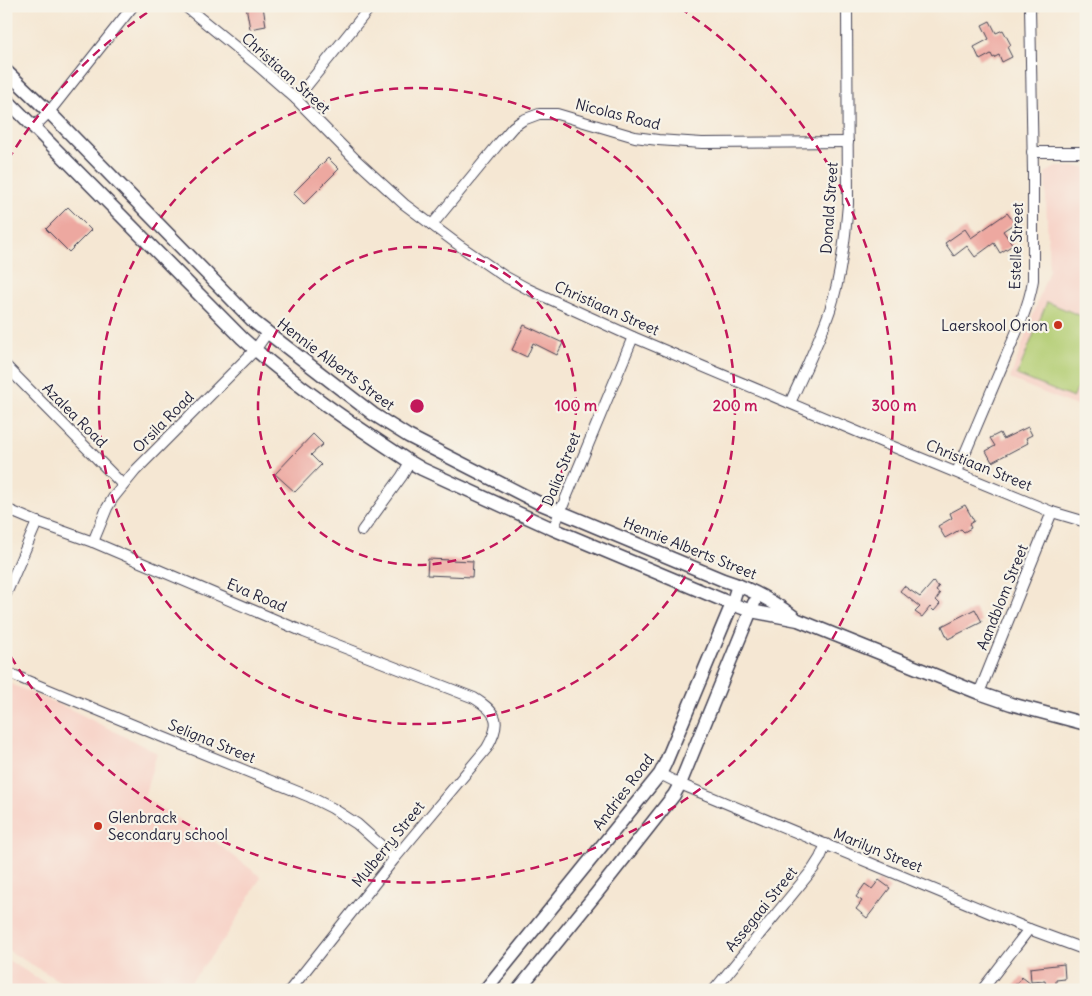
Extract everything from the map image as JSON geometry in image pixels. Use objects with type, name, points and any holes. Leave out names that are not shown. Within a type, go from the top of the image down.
[{"type":"street","points":[[34,127],[49,112],[134,6]]},
{"type":"street","name":"Christiaan Street","points":[[185,6],[296,99],[377,180],[404,204],[484,263],[528,289],[633,337],[884,443],[1052,512],[1086,522]]},
{"type":"street","points":[[296,99],[371,6]]},
{"type":"street","name":"Donald Street","points":[[790,403],[818,342],[830,309],[838,282],[845,235],[848,204],[847,6]]},
{"type":"street","name":"Estelle Street","points":[[957,472],[1031,294],[1033,280],[1030,6]]},
{"type":"street","name":"Hennie Alberts Street","points":[[6,71],[49,112],[254,322],[373,414],[408,436],[539,503],[757,593],[786,610],[798,620]]},
{"type":"street","name":"Hennie Alberts Street","points":[[6,99],[255,350],[333,410],[422,469],[553,529],[732,604],[751,611],[798,620],[979,693],[1011,704],[1086,724]]},
{"type":"street","name":"Nicolas Road","points":[[432,225],[513,127],[523,120],[539,114],[557,114],[635,137],[658,140],[702,143],[848,142]]},
{"type":"street","points":[[1032,152],[1086,152]]},
{"type":"street","name":"Orsila Road","points":[[93,542],[107,508],[123,485],[255,350],[267,333]]},
{"type":"street","name":"Dalia Street","points":[[553,529],[633,337]]},
{"type":"street","name":"Azalea Road","points":[[6,366],[123,485]]},
{"type":"street","points":[[362,531],[410,462]]},
{"type":"street","name":"Eva Road","points":[[6,509],[36,522],[93,542],[304,632],[474,698],[486,705],[493,714]]},
{"type":"street","name":"Aandblom Street","points":[[979,693],[1052,512]]},
{"type":"street","points":[[6,594],[36,522]]},
{"type":"street","name":"Andries Road","points":[[486,990],[660,774],[732,604],[738,585]]},
{"type":"street","points":[[518,990],[674,795],[757,593]]},
{"type":"street","name":"Seligna Street","points":[[6,672],[316,800],[357,824],[395,858]]},
{"type":"street","name":"Mulberry Street","points":[[290,990],[395,858],[487,748],[494,735],[496,723],[493,714]]},
{"type":"street","name":"Marilyn Street","points":[[660,774],[1029,929],[1086,950]]},
{"type":"street","name":"Assegaai Street","points":[[714,990],[813,869],[826,844]]},
{"type":"street","points":[[982,990],[1029,929]]},
{"type":"shaded area","name":"Laerskool Orion","points":[[1056,167],[1086,167],[1086,410],[1010,379],[1049,270],[1045,173]]},
{"type":"shaded area","name":"Glenbrack Secondary school","points":[[6,682],[72,710],[157,753],[144,797],[218,844],[261,877],[227,935],[185,990],[74,990],[6,949]]},
{"type":"shaded area","points":[[6,959],[57,990],[6,990]]},
{"type":"green space","points":[[1047,302],[1086,318],[1086,367],[1073,398],[1017,375]]},
{"type":"building","points":[[246,6],[263,6],[266,26],[250,29]]},
{"type":"building","points":[[990,21],[996,33],[1003,30],[1011,45],[1007,47],[1012,57],[1002,62],[999,55],[993,58],[991,54],[980,60],[974,47],[989,39],[982,25]]},
{"type":"building","points":[[328,158],[339,169],[304,204],[293,193]]},
{"type":"building","points":[[68,207],[91,230],[69,252],[46,229]]},
{"type":"building","points":[[1007,213],[1015,223],[1003,231],[1013,245],[1000,253],[994,243],[975,257],[967,246],[954,256],[945,243],[965,229],[971,238]]},
{"type":"building","points":[[524,325],[563,343],[557,355],[533,343],[527,357],[512,350]]},
{"type":"building","points":[[1028,427],[1032,435],[1026,438],[1028,443],[992,462],[986,451],[995,446],[990,438],[1000,433],[1003,439]]},
{"type":"building","points":[[313,434],[323,444],[311,455],[321,465],[295,492],[275,474]]},
{"type":"building","points":[[965,505],[974,521],[969,524],[971,528],[964,532],[961,529],[945,538],[938,526],[952,518],[950,513]]},
{"type":"building","points":[[428,559],[473,561],[472,577],[427,575]]},
{"type":"building","points":[[933,582],[939,587],[936,591],[940,594],[936,600],[940,604],[934,611],[930,607],[922,617],[915,612],[920,607],[900,591],[904,586],[920,597]]},
{"type":"building","points":[[975,609],[982,622],[948,639],[942,626]]},
{"type":"building","points":[[879,880],[890,888],[867,918],[856,909],[862,901],[856,897],[865,884],[872,889]]},
{"type":"building","points":[[1064,964],[1065,979],[1056,980],[1056,985],[1046,986],[1045,981],[1031,982],[1030,968]]},
{"type":"building","points":[[1022,977],[1031,984],[1026,990],[1018,990],[1014,986]]},
{"type":"place","name":"Laerskool Orion","points":[[1058,325]]},
{"type":"place","name":"Glenbrack Secondary school","points":[[98,826]]}]
